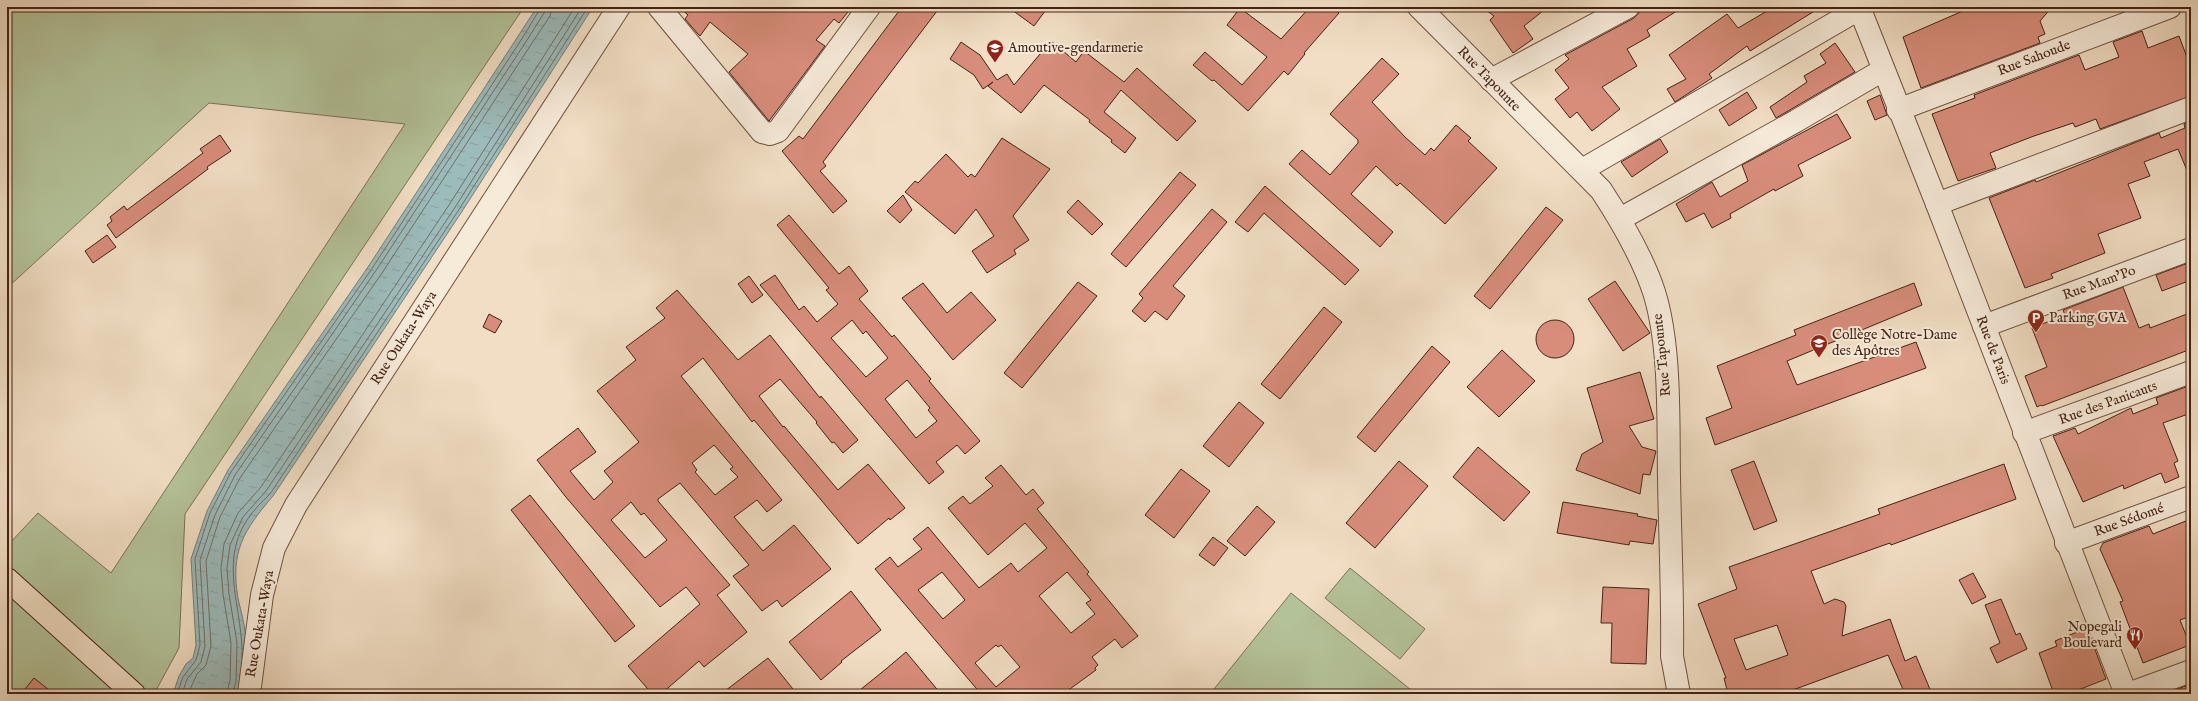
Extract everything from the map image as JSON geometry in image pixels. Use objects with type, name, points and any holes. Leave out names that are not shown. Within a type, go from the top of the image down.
[{"type":"main road","points":[[7,580],[134,694]]},
{"type":"street","name":"Rue Oukata-Waya","points":[[249,694],[262,595],[274,548],[296,505],[619,7]]},
{"type":"street","points":[[659,7],[762,132],[770,134],[778,131],[869,7]]},
{"type":"street","points":[[1491,80],[1628,7]]},
{"type":"street","name":"Rue Sahoude","points":[[1898,110],[2170,7]]},
{"type":"street","name":"Rue Tapounte","points":[[1421,8],[1601,190],[1620,219],[1640,258],[1654,292],[1662,328],[1668,406],[1672,656],[1679,694]]},
{"type":"street","points":[[1582,170],[1859,8]]},
{"type":"street","name":"Rue de Paris","points":[[1859,8],[1898,110],[1937,204],[2066,543],[2127,694]]},
{"type":"street","points":[[1620,219],[1796,121],[1883,70]]},
{"type":"street","points":[[1937,204],[2191,108]]},
{"type":"street","name":"Rue Mam'Po","points":[[1984,326],[2191,249]]},
{"type":"street","name":"Rue des Panicauts","points":[[2024,433],[2191,372]]},
{"type":"street","name":"Rue Sédomé","points":[[2066,543],[2191,497]]},
{"type":"street","points":[[2127,694],[2191,671]]},
{"type":"green space","points":[[7,7],[524,7],[185,514],[179,648],[154,694],[7,694],[7,546],[38,513],[111,573],[405,124],[209,103],[7,288]]},
{"type":"green space","points":[[1350,568],[1425,629],[1400,659],[1325,598]]},
{"type":"green space","points":[[1291,593],[1416,694],[1210,694]]},
{"type":"water","points":[[537,7],[593,7],[461,213],[273,496],[254,520],[242,542],[236,567],[238,598],[246,637],[245,662],[240,694],[173,694],[179,676],[186,664],[193,658],[196,645],[191,559],[207,511],[228,470],[370,264]]},
{"type":"building","points":[[679,7],[852,7],[839,23],[834,19],[816,40],[825,46],[769,121],[729,72],[748,54],[710,22],[700,36],[685,19],[688,15]]},
{"type":"building","points":[[902,7],[940,7],[823,162],[826,166],[820,171],[847,201],[833,213],[782,151],[799,136],[803,139]]},
{"type":"building","points":[[1008,7],[1048,7],[1034,26]]},
{"type":"building","points":[[1310,7],[1332,7],[1339,13],[1304,53],[1305,54],[1288,75],[1284,71],[1248,111],[1214,80],[1212,81],[1193,65],[1205,52],[1242,85],[1267,57],[1227,25],[1240,8],[1281,39]]},
{"type":"building","points":[[1482,7],[1548,7],[1524,26],[1533,39],[1513,53],[1490,20],[1494,16]]},
{"type":"building","points":[[1644,7],[1683,7],[1647,30],[1650,36],[1627,49],[1637,66],[1602,87],[1620,109],[1592,131],[1577,112],[1570,118],[1555,99],[1569,88],[1555,70],[1569,59],[1565,55],[1634,18]]},
{"type":"building","points":[[1774,7],[1821,7],[1750,51],[1747,46],[1709,74],[1712,78],[1675,102],[1667,89],[1686,79],[1669,55],[1727,14],[1738,28]]},
{"type":"building","points":[[1972,7],[2052,7],[2040,21],[2045,34],[2038,37],[2040,43],[1921,88],[1903,37]]},
{"type":"building","points":[[2142,31],[2148,48],[2179,36],[2191,68],[2191,96],[2100,129],[2096,119],[2075,127],[2073,123],[2034,136],[1990,153],[1996,168],[1958,181],[1932,114],[1975,98],[1974,95],[2079,55],[2085,70],[2119,57],[2113,42]]},
{"type":"building","points":[[1051,41],[1076,62],[1084,51],[1124,82],[1137,68],[1196,121],[1177,141],[1121,90],[1104,112],[1136,138],[1125,153],[1111,142],[1112,140],[1089,122],[1090,120],[1044,85],[1021,113],[988,86],[993,82],[983,89],[974,75],[950,59],[961,42],[980,55],[997,80],[1007,74],[1014,85]]},
{"type":"building","points":[[1835,43],[1855,72],[1776,118],[1770,107],[1807,82],[1804,76],[1826,63],[1820,54]]},
{"type":"building","points":[[1382,58],[1399,74],[1372,102],[1405,137],[1425,155],[1431,148],[1434,151],[1456,125],[1471,138],[1468,141],[1497,168],[1445,224],[1400,183],[1397,186],[1376,166],[1351,194],[1393,232],[1380,247],[1289,164],[1302,150],[1330,175],[1358,143],[1358,140],[1330,114]]},
{"type":"building","points":[[1747,92],[1757,108],[1729,126],[1719,110]]},
{"type":"building","points":[[1880,95],[1887,115],[1875,120],[1867,101]]},
{"type":"building","points":[[1837,114],[1851,138],[1798,165],[1803,176],[1775,191],[1774,189],[1730,214],[1731,218],[1712,228],[1704,213],[1686,222],[1676,204],[1712,182],[1720,197],[1748,181],[1742,165]]},
{"type":"building","points":[[2191,121],[2191,180],[2178,149],[2144,162],[2150,176],[2128,184],[2141,218],[2098,234],[2105,253],[2051,274],[2053,278],[2025,288],[1989,198],[2035,180],[2036,182],[2159,133],[2161,138],[2185,128],[2184,124]]},
{"type":"building","points":[[220,135],[231,151],[207,167],[208,169],[116,238],[107,225],[112,221],[110,217],[124,206],[127,210],[203,153],[200,149]]},
{"type":"building","points":[[1002,138],[1050,169],[1013,216],[1029,240],[1014,250],[1016,254],[987,273],[972,251],[994,236],[976,209],[955,234],[905,192],[915,181],[918,183],[946,154],[968,177],[971,174],[975,177]]},
{"type":"building","points":[[1660,139],[1668,152],[1632,177],[1621,162]]},
{"type":"building","points":[[1180,172],[1196,185],[1126,267],[1111,254]]},
{"type":"building","points":[[1265,186],[1359,270],[1345,285],[1264,213],[1248,232],[1235,222]]},
{"type":"building","points":[[903,195],[912,210],[900,223],[887,211]]},
{"type":"building","points":[[1078,200],[1103,224],[1092,235],[1067,212]]},
{"type":"building","points":[[1546,207],[1563,220],[1490,309],[1474,296]]},
{"type":"building","points":[[1212,209],[1227,222],[1173,286],[1185,296],[1167,320],[1155,311],[1145,322],[1132,311],[1143,298],[1139,294]]},
{"type":"building","points":[[789,215],[839,274],[849,266],[868,291],[859,299],[892,337],[894,335],[931,379],[929,381],[980,441],[965,454],[957,445],[936,462],[944,472],[929,484],[760,285],[775,275],[799,310],[804,306],[817,322],[838,304],[826,290],[829,288],[777,225]],"holes":[[[852,320],[863,334],[866,331],[888,358],[866,377],[831,338]],[[907,380],[930,408],[928,410],[937,421],[916,438],[885,399]]]},
{"type":"building","points":[[107,235],[116,247],[93,263],[85,251]]},
{"type":"building","points":[[2191,262],[2191,280],[2162,291],[2156,275]]},
{"type":"building","points":[[749,276],[763,295],[752,303],[738,284]]},
{"type":"building","points":[[1615,281],[1650,333],[1623,351],[1588,299]]},
{"type":"building","points":[[1078,282],[1097,296],[1022,388],[1004,373]]},
{"type":"building","points":[[923,283],[947,313],[971,292],[996,320],[953,360],[902,298]]},
{"type":"building","points":[[1914,283],[1922,305],[1787,361],[1797,385],[1916,342],[1926,368],[1715,445],[1706,418],[1732,408],[1717,366],[1796,335],[1794,330]]},
{"type":"building","points":[[2123,287],[2139,328],[2149,324],[2150,328],[2187,314],[2191,323],[2191,349],[2037,407],[2025,376],[2047,367],[2032,328],[2065,315],[2063,310]]},
{"type":"building","points":[[677,290],[738,360],[770,335],[820,398],[821,396],[858,440],[843,453],[834,442],[832,443],[816,423],[817,422],[780,379],[759,396],[783,427],[784,426],[838,490],[868,464],[905,508],[890,520],[889,518],[858,544],[754,420],[752,422],[703,358],[681,376],[782,500],[767,512],[757,500],[734,517],[763,551],[794,525],[831,569],[782,607],[777,600],[762,611],[733,576],[749,565],[680,483],[658,499],[658,501],[730,585],[717,595],[747,632],[704,667],[699,661],[661,694],[652,694],[628,666],[700,604],[686,587],[660,607],[565,496],[537,460],[578,428],[596,452],[570,471],[594,500],[613,482],[604,471],[639,442],[597,391],[636,360],[626,347],[665,318],[656,308]],"holes":[[[714,445],[733,467],[730,469],[738,477],[715,495],[695,472],[697,470],[692,463]],[[631,502],[641,515],[644,513],[667,540],[645,558],[611,520]]]},
{"type":"building","points":[[1324,307],[1342,322],[1280,399],[1261,384]]},
{"type":"building","points":[[489,314],[502,321],[495,333],[483,327]]},
{"type":"building","points":[[1555,320],[1565,323],[1571,329],[1574,339],[1571,349],[1565,355],[1555,358],[1545,355],[1539,349],[1536,339],[1539,329],[1545,323]]},
{"type":"building","points":[[1432,346],[1450,362],[1375,452],[1357,437]]},
{"type":"building","points":[[1502,350],[1535,381],[1499,417],[1467,387]]},
{"type":"building","points":[[1640,372],[1654,419],[1629,426],[1642,447],[1656,451],[1650,475],[1643,474],[1640,494],[1576,470],[1582,454],[1603,442],[1587,388]]},
{"type":"building","points":[[2191,385],[2191,413],[2163,423],[2178,461],[2174,463],[2179,477],[2165,483],[2161,473],[2124,489],[2123,485],[2083,502],[2053,436],[2075,428],[2078,434],[2131,408],[2133,414],[2158,404],[2156,398]]},
{"type":"building","points":[[1239,402],[1264,423],[1229,467],[1203,446]]},
{"type":"building","points":[[1478,447],[1530,492],[1504,521],[1453,477]]},
{"type":"building","points":[[1399,461],[1428,486],[1375,548],[1346,523]]},
{"type":"building","points":[[1754,461],[1777,521],[1754,530],[1731,470]]},
{"type":"building","points":[[2004,464],[2016,499],[1891,545],[1890,543],[1811,571],[1824,604],[1835,599],[1844,602],[1846,606],[1842,636],[1890,619],[1905,661],[1916,656],[1932,694],[1905,694],[1888,655],[1782,694],[1728,694],[1724,678],[1726,678],[1698,604],[1737,589],[1729,567],[1880,514],[1878,509]],"holes":[[[1777,625],[1788,655],[1746,670],[1734,639]]]},
{"type":"building","points":[[1001,465],[1026,495],[1033,489],[1044,503],[1037,509],[1089,572],[1087,574],[1138,636],[1122,648],[1115,639],[1092,657],[1098,665],[1095,668],[1096,670],[1063,694],[981,694],[875,569],[890,557],[898,567],[922,549],[913,539],[928,527],[979,588],[1011,563],[1018,572],[1047,548],[1025,523],[988,555],[948,508],[963,496],[970,504],[993,486],[985,478]],"holes":[[[942,572],[965,600],[943,619],[918,590]],[[1067,572],[1091,600],[1086,603],[1095,614],[1071,633],[1039,596]],[[996,645],[998,647],[1001,645],[1020,667],[996,687],[975,663]]]},
{"type":"building","points":[[1181,469],[1210,491],[1174,538],[1145,515]]},
{"type":"building","points":[[530,495],[635,626],[615,642],[511,510]]},
{"type":"building","points":[[1563,502],[1638,514],[1637,516],[1657,520],[1653,544],[1630,541],[1629,545],[1557,533]]},
{"type":"building","points":[[1257,506],[1275,522],[1245,556],[1227,541]]},
{"type":"building","points":[[2191,519],[2191,616],[2180,620],[2190,645],[2143,663],[2120,602],[2123,601],[2100,549],[2103,543],[2149,526],[2153,534]]},
{"type":"building","points":[[1213,537],[1228,548],[1214,566],[1199,555]]},
{"type":"building","points":[[1973,573],[1986,597],[1972,604],[1959,580]]},
{"type":"building","points":[[1603,587],[1649,589],[1646,664],[1611,663],[1612,623],[1601,623]]},
{"type":"building","points":[[851,591],[881,630],[841,661],[842,662],[821,680],[789,642]]},
{"type":"building","points":[[2001,599],[2016,635],[2020,633],[2027,649],[1997,663],[1990,648],[2000,643],[1985,605]]},
{"type":"building","points":[[2087,628],[2106,679],[2068,694],[2054,694],[2039,653],[2057,646],[2055,641]]},
{"type":"building","points":[[906,652],[941,694],[855,694],[886,669]]},
{"type":"building","points":[[768,658],[797,694],[721,694],[751,671]]},
{"type":"building","points":[[34,678],[54,694],[21,694]]},
{"type":"building","points":[[2191,684],[2191,694],[2164,694]]},
{"type":"place","name":"Amoutive-gendarmerie","points":[[995,63]]},
{"type":"place","name":"Parking GVA","points":[[2036,333]]},
{"type":"place","name":"Collège Notre-Dame des Apôtres","points":[[1819,358]]},
{"type":"place","name":"Nopegali Boulevard","points":[[2135,650]]}]
